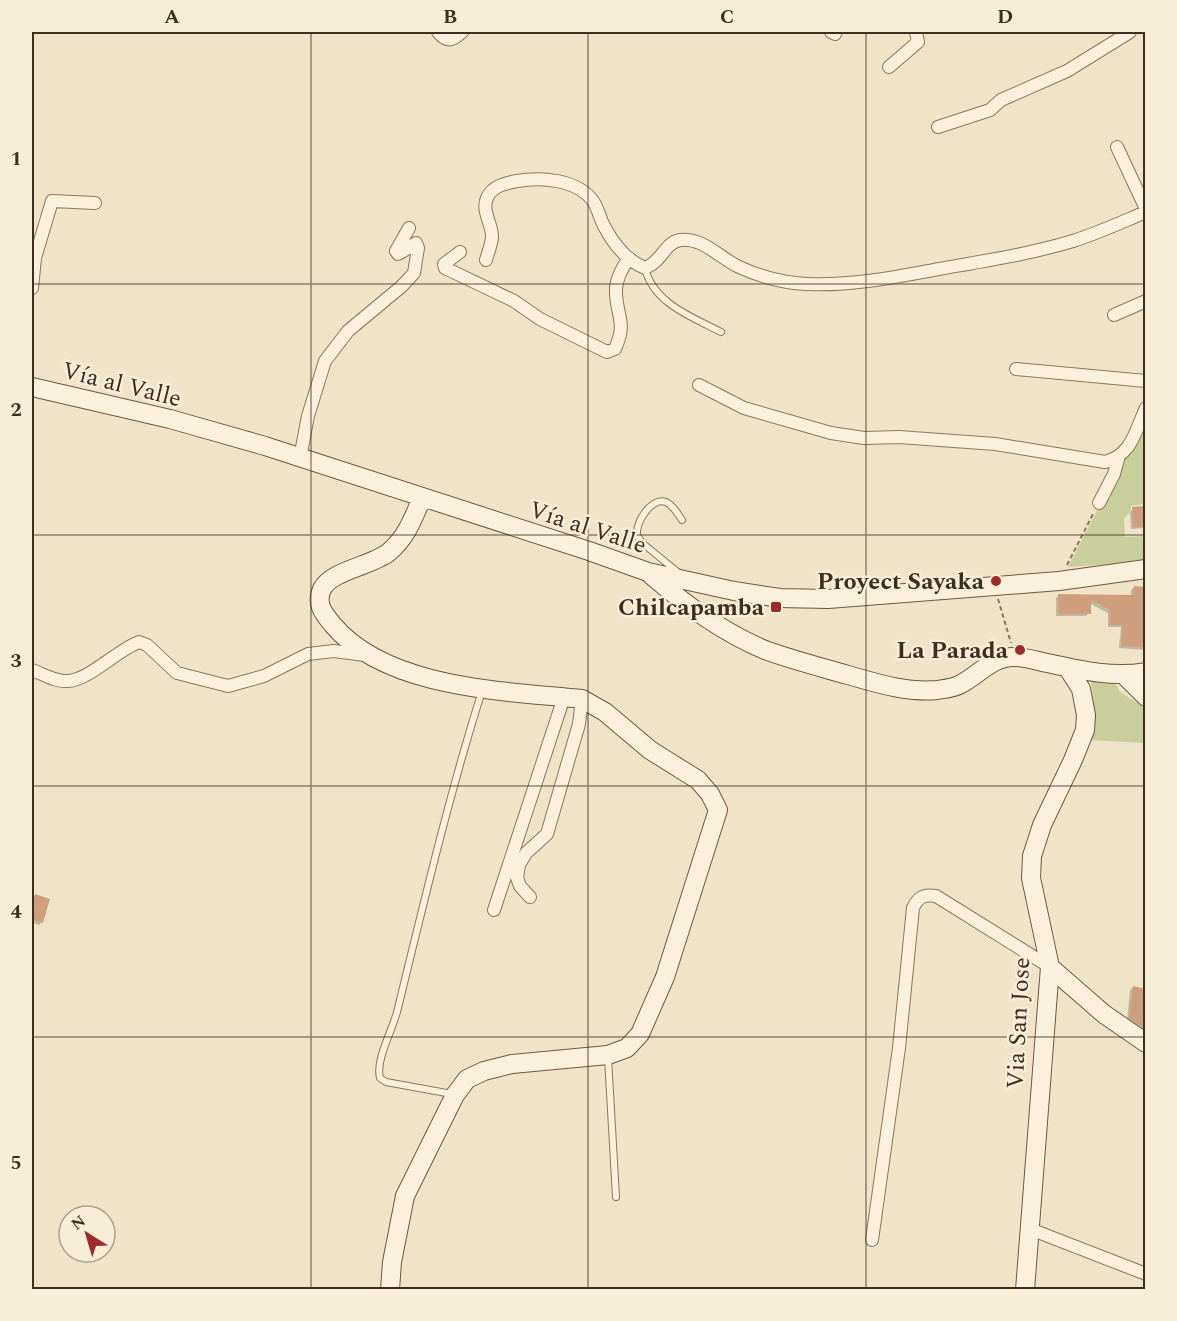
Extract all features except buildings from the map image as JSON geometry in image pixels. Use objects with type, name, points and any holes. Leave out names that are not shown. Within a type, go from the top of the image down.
[{"type":"street","points":[[438,32],[448,40],[462,32]]},
{"type":"street","points":[[889,67],[918,42],[916,32]]},
{"type":"street","points":[[938,127],[990,111],[1001,100],[1067,71],[1130,32]]},
{"type":"street","points":[[486,260],[492,237],[485,210],[486,200],[491,191],[504,184],[548,179],[570,185],[594,201],[604,227],[629,258],[645,268],[654,265],[672,243],[681,240],[693,241],[737,266],[782,281],[808,284],[881,280],[1073,241],[1146,211],[1117,147]]},
{"type":"street","points":[[32,288],[35,258],[52,201],[95,203]]},
{"type":"street","points":[[300,458],[308,416],[325,362],[348,331],[402,286],[414,273],[418,248],[416,243],[398,254],[396,251],[409,228]]},
{"type":"street","points":[[460,252],[444,264],[445,268],[514,301],[540,319],[607,352],[615,349],[620,338],[622,325],[615,292],[620,272],[629,258]]},
{"type":"street","points":[[1114,315],[1146,301]]},
{"type":"street","points":[[1016,369],[1146,381]]},
{"type":"street","points":[[699,385],[744,408],[831,433],[864,438],[899,437],[995,444],[1105,462],[1118,459]]},
{"type":"street","name":"Vía al Valle","points":[[32,387],[170,419],[265,446],[648,572],[689,582],[780,598],[828,599],[1059,581],[1146,569]]},
{"type":"street","points":[[1099,503],[1114,474],[1118,459],[1134,438],[1146,408]]},
{"type":"street","points":[[390,1290],[392,1262],[405,1196],[455,1095],[467,1079],[484,1071],[512,1064],[608,1055],[627,1048],[640,1034],[665,977],[718,810],[710,794],[698,780],[650,750],[605,712],[582,699],[453,685],[410,672],[372,656],[339,631],[323,612],[318,600],[323,587],[339,574],[366,565],[388,553],[407,533],[422,498]]},
{"type":"street","points":[[648,572],[684,603],[724,630],[754,645],[809,664],[874,682],[920,690],[947,689],[959,685],[997,660],[1015,657],[1125,676],[1146,672]]},
{"type":"street","points":[[32,670],[67,682],[80,678],[128,646],[138,642],[147,645],[177,673],[228,686],[264,676],[308,654],[334,651],[372,656]]},
{"type":"street","name":"Via San Jose","points":[[1025,1290],[1050,967],[1031,878],[1032,856],[1042,825],[1085,730],[1086,715],[1082,689],[1067,667]]},
{"type":"street","points":[[1125,676],[1146,697]]},
{"type":"street","points":[[494,910],[564,697]]},
{"type":"street","points":[[530,897],[520,886],[517,878],[519,865],[526,853],[547,834],[579,724],[582,699]]},
{"type":"street","points":[[872,1240],[899,1048],[910,928],[916,901],[928,895],[936,896],[1050,967],[1104,1014],[1146,1043]]},
{"type":"street","points":[[1030,1229],[1146,1274]]},
{"type":"lane","points":[[645,268],[647,278],[657,293],[687,314],[721,332]]},
{"type":"lane","points":[[682,520],[674,508],[665,502],[657,502],[645,513],[638,526],[637,535],[641,542],[661,556],[689,582]]},
{"type":"lane","points":[[455,1095],[386,1082],[380,1078],[379,1064],[397,1014],[444,822],[483,688]]},
{"type":"lane","points":[[608,1055],[616,1197]]},
{"type":"path","points":[[1059,581],[1099,503]]},
{"type":"path","points":[[994,585],[1015,657]]},
{"type":"green space","points":[[1144,432],[1146,445],[1145,504],[1131,506],[1130,513],[1124,518],[1125,537],[1145,536],[1145,562],[1068,567],[1124,458]]},
{"type":"green space","points":[[1091,680],[1115,683],[1120,692],[1145,708],[1145,743],[1089,740],[1094,707]]},
{"type":"place","name":"Proyect Sayaka","points":[[996,581]]},
{"type":"place","name":"Chilcapamba","points":[[776,607]]},
{"type":"place","name":"La Parada","points":[[1020,650]]}]
